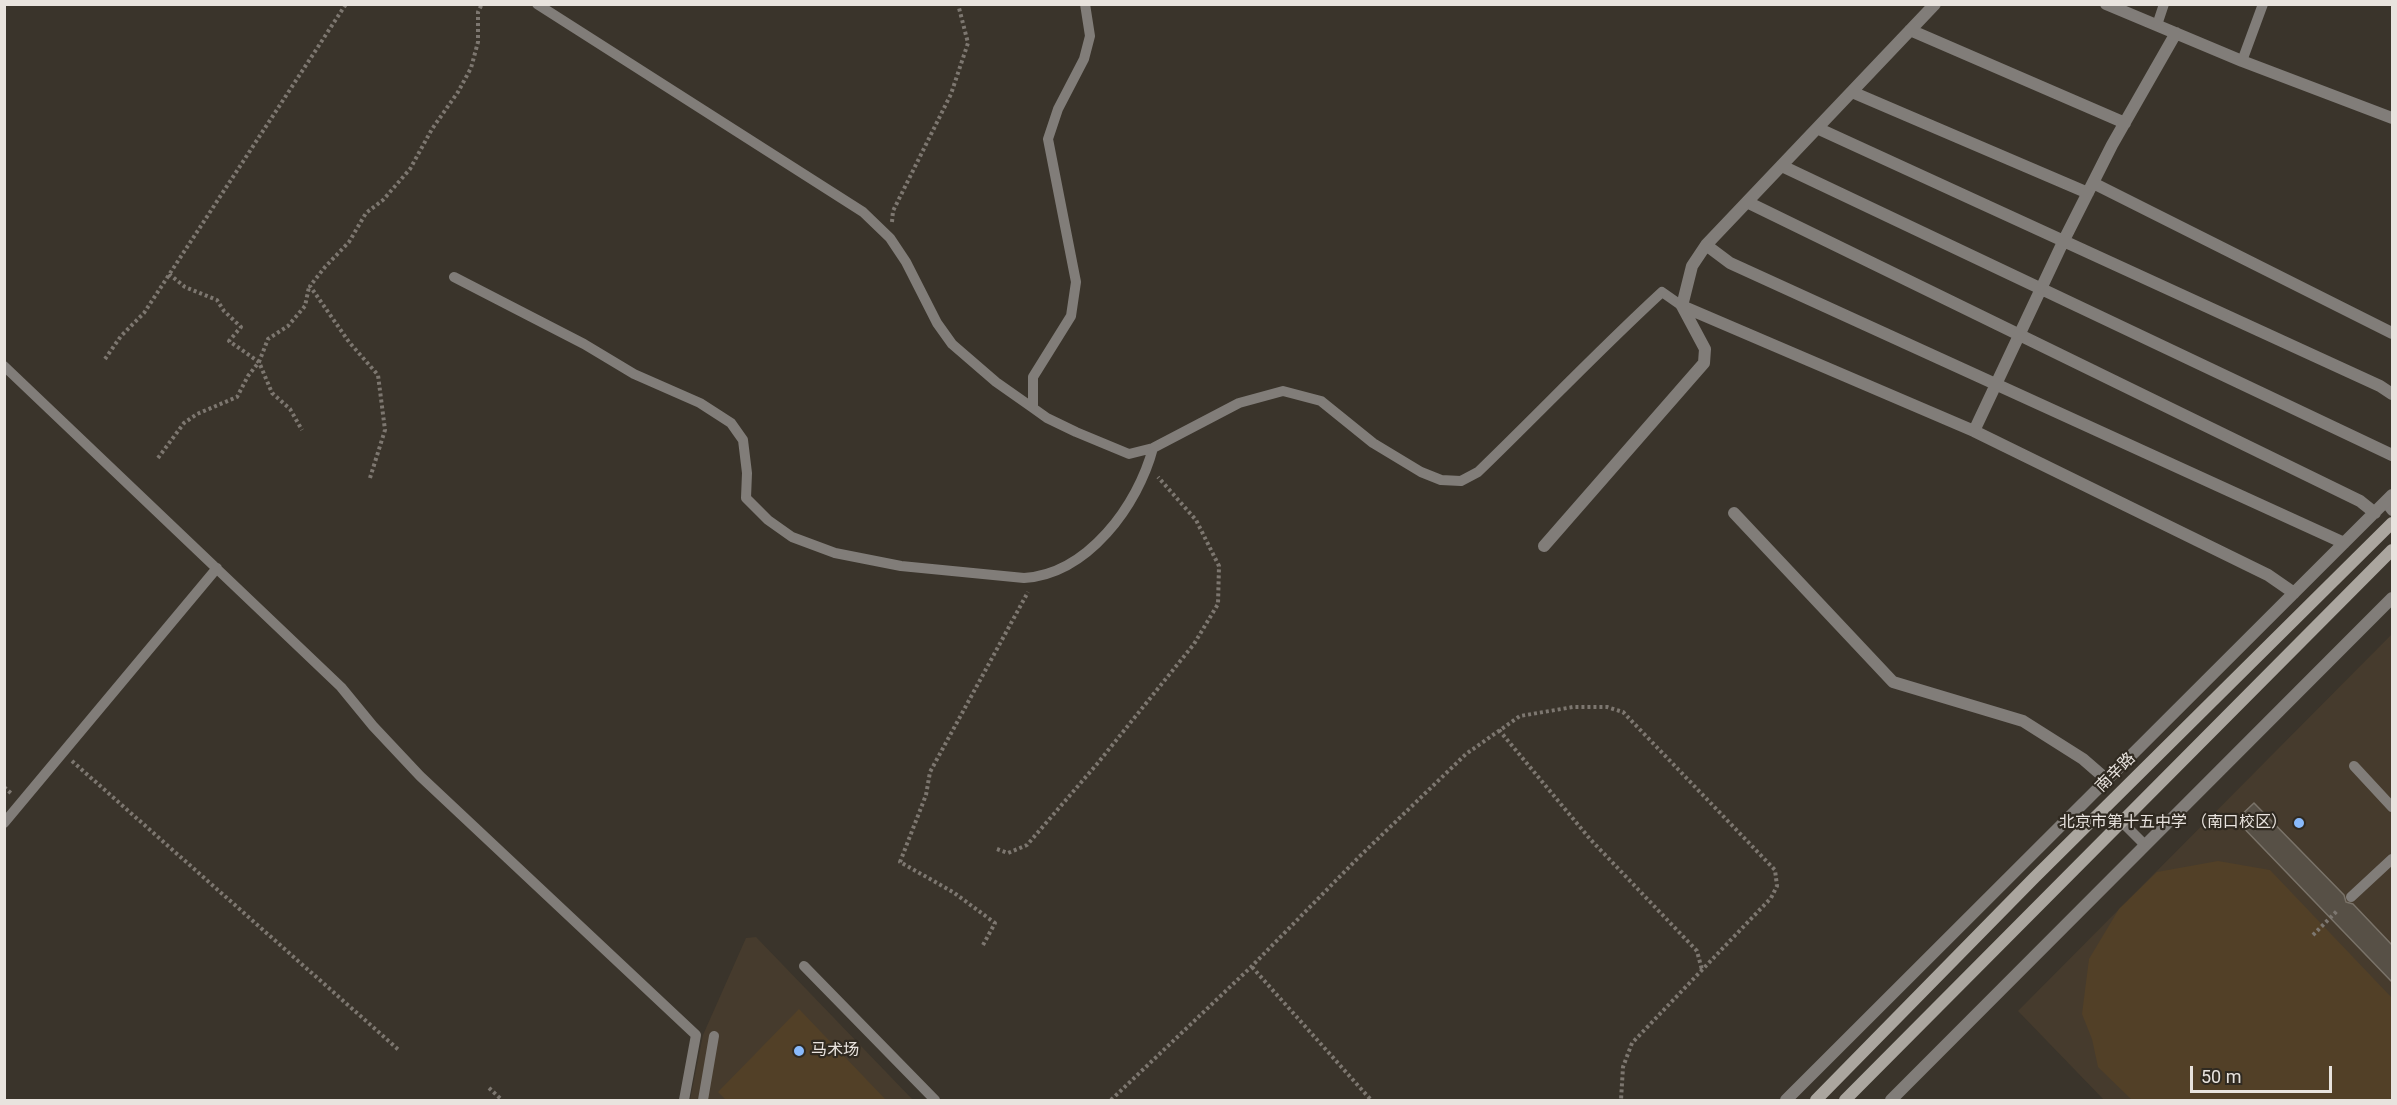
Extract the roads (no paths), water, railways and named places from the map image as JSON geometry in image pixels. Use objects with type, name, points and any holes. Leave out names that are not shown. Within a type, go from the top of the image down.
[{"type":"main road","name":"南辛路","points":[[1816,1101],[2158,755],[2392,523]]},
{"type":"main road","points":[[1845,1101],[2392,550]]},
{"type":"street","points":[[1544,546],[1704,363],[1705,349],[1682,306],[1692,266],[1706,245],[1935,4]]},
{"type":"street","points":[[2106,4],[2242,61],[2392,118]]},
{"type":"street","points":[[1910,30],[2125,123]]},
{"type":"street","points":[[1974,431],[2063,242],[2125,123],[2176,33]]},
{"type":"street","points":[[1852,92],[2091,188],[2392,333]]},
{"type":"street","points":[[1817,128],[2380,386],[2392,394]]},
{"type":"street","points":[[1782,165],[2392,455]]},
{"type":"street","points":[[1747,202],[2360,501],[2374,513]]},
{"type":"street","points":[[1706,245],[1730,262],[2344,543]]},
{"type":"street","points":[[1682,306],[1974,431],[2268,574],[2294,593]]},
{"type":"street","points":[[1786,1101],[2374,513],[2390,503]]},
{"type":"street","points":[[1734,513],[1893,682],[2023,721],[2083,759],[2106,780]]},
{"type":"street","points":[[1891,1101],[2392,598]]},
{"type":"lane","points":[[537,4],[863,212],[890,238],[906,262],[937,323],[952,344],[996,382],[1033,408],[1066,428],[1129,454],[1153,448],[1239,403],[1283,391],[1321,401],[1373,443],[1421,472],[1441,480],[1461,481],[1478,472],[1576,377],[1611,339],[1662,292],[1682,306]]},
{"type":"lane","points":[[1033,408],[1033,377],[1071,316],[1076,282],[1048,139],[1058,109],[1084,59],[1090,36],[1085,4]]},
{"type":"lane","points":[[2157,26],[2164,4]]},
{"type":"lane","points":[[2242,61],[2263,4]]},
{"type":"lane","points":[[454,277],[584,344],[634,374],[700,403],[732,423],[743,440],[747,473],[746,498],[768,520],[792,537],[835,553],[901,566],[1024,578],[1041,577],[1076,561],[1113,525],[1140,485],[1153,448]]},
{"type":"lane","points":[[4,366],[341,687],[373,726],[420,776],[696,1035],[684,1101]]},
{"type":"lane","points":[[4,823],[217,568]]},
{"type":"lane","points":[[2145,740],[2158,755]]},
{"type":"lane","points":[[2354,766],[2392,807]]},
{"type":"lane","points":[[2121,821],[2145,845]]},
{"type":"lane","points":[[2351,897],[2392,859]]},
{"type":"lane","points":[[804,966],[935,1101]]},
{"type":"lane","points":[[703,1101],[714,1036]]},
{"type":"place","name":"北京市第十五中学 （南口校区）","points":[[2299,823]]},
{"type":"place","name":"马术场","points":[[799,1051]]}]
